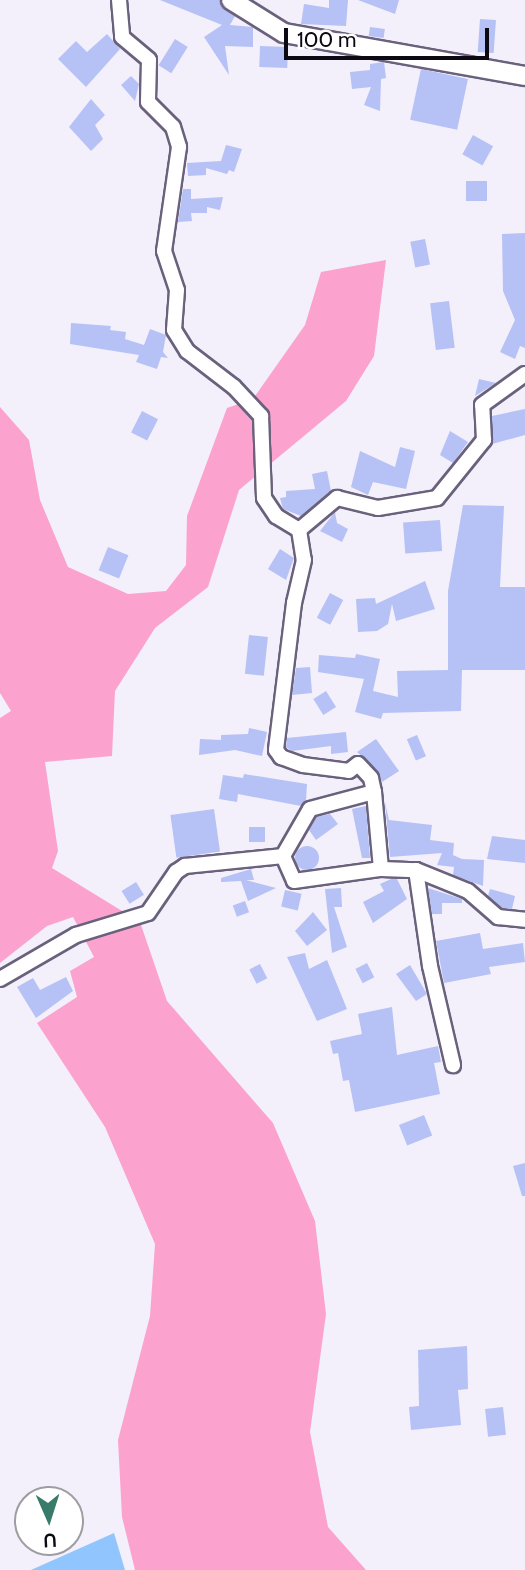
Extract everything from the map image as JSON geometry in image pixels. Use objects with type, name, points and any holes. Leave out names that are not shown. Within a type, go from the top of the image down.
[{"type":"street","points":[[119,0],[121,37],[149,60],[148,102],[173,127],[179,147],[164,251],[177,290],[174,330],[187,351],[234,387],[261,416],[264,498],[276,516],[299,530],[304,560],[294,603],[276,750],[281,757],[303,765],[349,771],[358,764],[366,770],[374,792],[381,869]]},
{"type":"street","points":[[231,0],[284,33],[525,76]]},
{"type":"street","points":[[299,530],[337,498],[378,508],[437,498],[484,440],[482,405],[525,374]]},
{"type":"street","points":[[283,856],[310,809],[374,792]]},
{"type":"street","points":[[283,856],[294,881],[381,869],[416,870],[468,891],[498,917],[525,920]]},
{"type":"street","points":[[0,979],[76,935],[148,913],[176,872],[185,866],[283,856]]},
{"type":"street","points":[[416,870],[430,966],[453,1065]]},
{"type":"shaded area","points":[[386,260],[374,356],[346,401],[239,490],[208,587],[155,628],[115,691],[112,756],[45,762],[58,851],[52,868],[140,922],[167,1001],[273,1123],[315,1221],[326,1314],[310,1432],[328,1527],[366,1570],[135,1570],[122,1517],[118,1440],[150,1316],[155,1244],[105,1127],[37,1023],[77,997],[70,971],[94,957],[73,917],[47,926],[0,963],[0,718],[11,711],[0,693],[0,407],[29,440],[40,500],[68,567],[128,594],[166,591],[186,565],[187,516],[227,408],[253,399],[305,325],[321,272]]},
{"type":"water","points":[[114,1533],[125,1570],[31,1570],[62,1556],[84,1556],[84,1546]]},
{"type":"building","points":[[160,0],[220,0],[235,16],[230,25],[253,27],[253,47],[225,46],[229,75],[204,37],[222,25]]},
{"type":"building","points":[[329,0],[348,0],[346,26],[301,24],[304,4],[329,8]]},
{"type":"building","points":[[358,0],[399,0],[395,14]]},
{"type":"building","points":[[480,19],[496,20],[494,53],[478,52]]},
{"type":"building","points":[[370,27],[385,29],[384,38],[369,36]]},
{"type":"building","points":[[107,34],[120,49],[86,87],[58,59],[76,41],[87,52]]},
{"type":"building","points":[[175,39],[188,47],[171,73],[159,65]]},
{"type":"building","points":[[260,46],[288,47],[287,68],[259,67]]},
{"type":"building","points":[[384,62],[386,78],[381,79],[380,111],[364,105],[371,87],[352,89],[350,72],[370,70],[370,64]]},
{"type":"building","points":[[421,69],[468,79],[457,130],[410,120]]},
{"type":"building","points":[[131,76],[139,84],[135,101],[121,85]]},
{"type":"building","points":[[91,99],[105,115],[95,125],[103,139],[91,151],[69,127]]},
{"type":"building","points":[[473,135],[493,146],[482,165],[462,154]]},
{"type":"building","points":[[226,145],[242,149],[234,172],[229,170],[227,174],[206,168],[206,175],[188,176],[187,163],[221,161]]},
{"type":"building","points":[[466,181],[487,181],[487,201],[466,201]]},
{"type":"building","points":[[183,189],[191,189],[191,199],[223,197],[220,210],[207,207],[207,213],[191,213],[192,221],[178,222]]},
{"type":"building","points":[[525,233],[525,348],[520,346],[515,359],[500,352],[515,320],[503,291],[502,234]]},
{"type":"building","points":[[425,239],[430,265],[415,267],[410,242]]},
{"type":"building","points":[[449,301],[455,348],[436,350],[430,303]]},
{"type":"building","points":[[71,323],[111,326],[110,330],[126,332],[125,339],[144,345],[150,329],[166,335],[163,352],[168,358],[161,357],[157,369],[136,362],[139,355],[70,344]]},
{"type":"building","points":[[479,379],[496,383],[475,396]]},
{"type":"building","points":[[525,409],[525,435],[492,444],[492,416]]},
{"type":"building","points":[[142,411],[158,419],[147,441],[131,432]]},
{"type":"building","points":[[450,431],[468,442],[453,463],[440,455]]},
{"type":"building","points":[[400,447],[415,451],[406,489],[373,482],[368,495],[351,487],[360,451],[395,467]]},
{"type":"building","points":[[327,471],[331,491],[301,516],[283,509],[280,498],[286,497],[286,491],[315,489],[312,474]]},
{"type":"building","points":[[463,505],[504,506],[500,587],[525,587],[525,670],[462,670],[461,711],[383,713],[381,719],[355,712],[364,679],[318,672],[319,655],[355,658],[356,654],[380,659],[373,691],[398,697],[397,671],[448,670],[448,591]]},
{"type":"building","points":[[335,512],[337,523],[348,529],[342,542],[320,531]]},
{"type":"building","points":[[440,520],[442,551],[405,554],[403,523]]},
{"type":"building","points":[[108,547],[128,555],[119,578],[99,570]]},
{"type":"building","points":[[280,549],[294,558],[286,580],[268,569]]},
{"type":"building","points":[[425,581],[435,609],[396,621],[392,604],[388,624],[377,631],[358,632],[356,599],[375,598],[376,604]]},
{"type":"building","points":[[330,593],[343,600],[330,625],[317,618]]},
{"type":"building","points":[[249,635],[268,637],[264,676],[245,674]]},
{"type":"building","points":[[310,667],[312,693],[292,695],[296,668]]},
{"type":"building","points":[[326,691],[336,707],[323,715],[313,699]]},
{"type":"building","points":[[249,728],[267,732],[262,756],[235,750],[199,755],[200,739],[221,740],[221,735],[248,734]]},
{"type":"building","points":[[346,732],[348,752],[331,754],[331,746],[292,751],[286,747],[287,738]]},
{"type":"building","points":[[417,735],[426,756],[416,760],[407,739]]},
{"type":"building","points":[[376,739],[399,771],[382,782],[378,771],[357,752]]},
{"type":"building","points":[[244,774],[307,784],[306,800],[301,806],[238,794],[237,802],[219,799],[223,775],[243,778]]},
{"type":"building","points":[[385,802],[389,820],[432,825],[430,840],[454,843],[453,855],[462,859],[484,860],[483,886],[453,875],[454,867],[437,865],[442,853],[390,857]]},
{"type":"building","points":[[366,806],[370,858],[362,858],[352,809]]},
{"type":"building","points":[[214,809],[220,852],[176,858],[170,815]]},
{"type":"building","points":[[330,814],[338,824],[316,840],[309,830],[316,817]]},
{"type":"building","points":[[249,827],[265,827],[265,842],[249,842]]},
{"type":"building","points":[[492,836],[525,840],[525,863],[487,859]]},
{"type":"building","points":[[307,846],[316,849],[319,858],[316,867],[307,870],[298,867],[295,858],[298,849]]},
{"type":"building","points":[[251,869],[254,880],[246,880],[276,888],[248,901],[241,881],[221,882],[221,878]]},
{"type":"building","points":[[397,879],[407,899],[373,923],[363,902],[384,891],[380,884]]},
{"type":"building","points":[[136,882],[144,895],[130,904],[122,891]]},
{"type":"building","points":[[341,888],[342,907],[334,907],[347,947],[332,953],[325,889]]},
{"type":"building","points":[[428,888],[462,899],[462,903],[442,903],[442,914],[432,914]]},
{"type":"building","points":[[490,889],[515,896],[512,909],[502,908],[488,896]]},
{"type":"building","points":[[285,890],[302,894],[298,910],[281,907]]},
{"type":"building","points":[[245,901],[249,912],[237,917],[233,905]]},
{"type":"building","points":[[313,912],[327,930],[307,946],[295,931]]},
{"type":"building","points":[[480,933],[483,949],[523,943],[525,962],[489,967],[491,974],[444,983],[436,941]]},
{"type":"building","points":[[305,953],[309,969],[327,960],[347,1009],[317,1021],[287,957]]},
{"type":"building","points":[[367,963],[374,977],[363,983],[355,969]]},
{"type":"building","points":[[260,964],[267,978],[257,984],[249,969]]},
{"type":"building","points":[[410,965],[427,994],[416,1001],[396,974]]},
{"type":"building","points":[[66,977],[73,991],[36,1018],[17,987],[33,978],[40,990]]},
{"type":"building","points":[[392,1007],[397,1055],[438,1046],[441,1062],[434,1063],[440,1094],[355,1112],[349,1080],[343,1081],[338,1053],[333,1054],[330,1041],[362,1034],[358,1014]]},
{"type":"building","points":[[424,1115],[432,1135],[407,1146],[399,1125]]},
{"type":"building","points":[[525,1163],[525,1196],[522,1196],[513,1166]]},
{"type":"building","points":[[467,1346],[468,1389],[458,1390],[461,1425],[411,1430],[409,1407],[419,1406],[418,1350]]},
{"type":"building","points":[[503,1407],[506,1435],[488,1437],[485,1409]]}]
